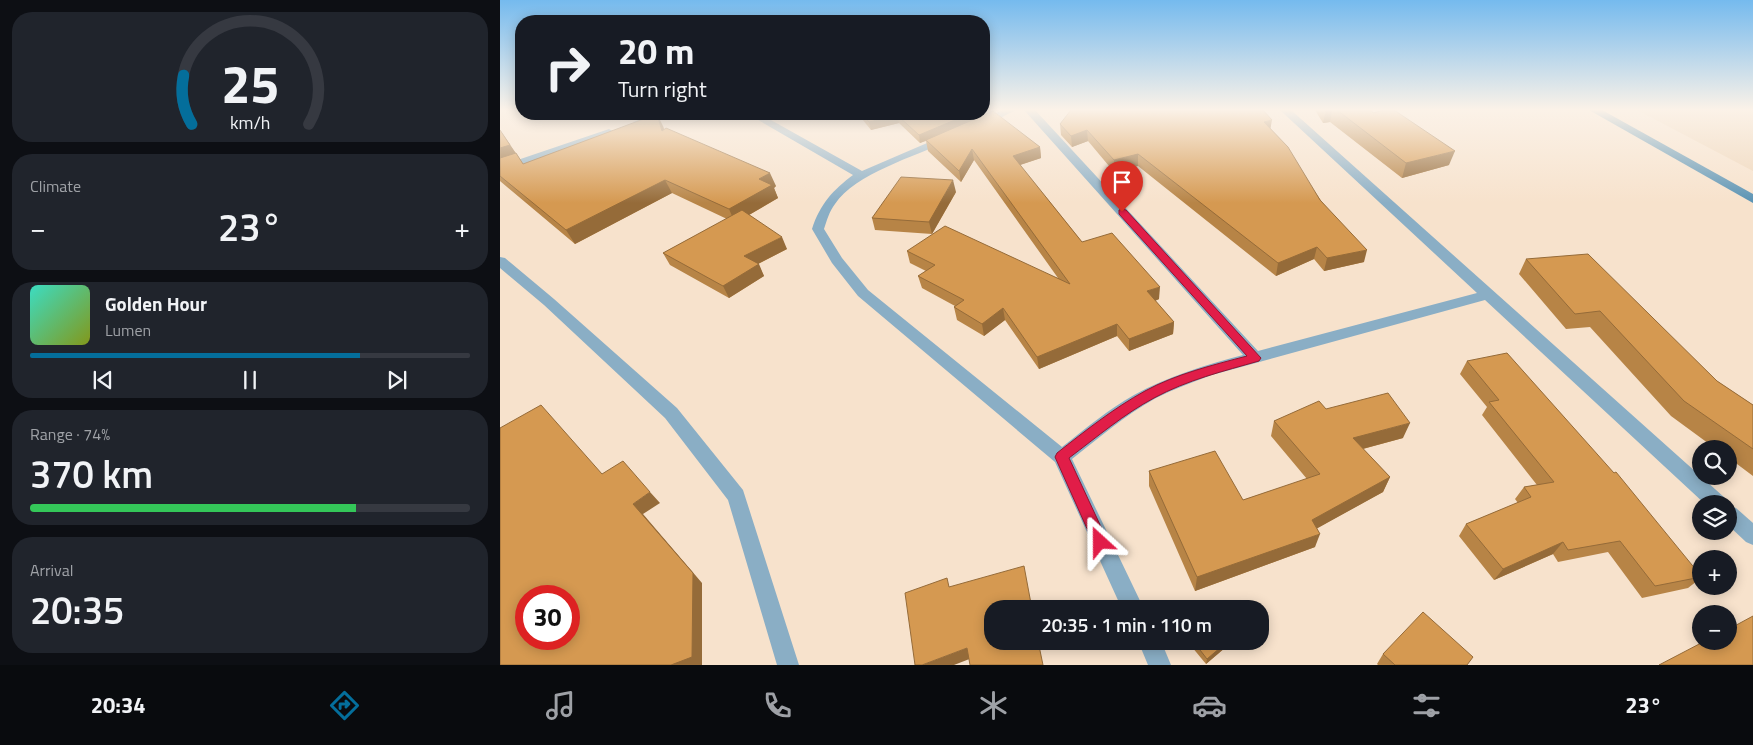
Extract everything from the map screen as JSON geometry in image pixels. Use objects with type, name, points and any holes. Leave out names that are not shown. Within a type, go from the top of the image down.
[{"type":"main road","points":[[1649,141],[1753,199]]},
{"type":"street","points":[[500,170],[582,141]]},
{"type":"street","points":[[801,141],[861,175]]},
{"type":"street","points":[[939,141],[861,175],[835,195],[823,211],[818,229],[837,260],[863,293],[1062,457],[1129,600]]},
{"type":"street","points":[[1057,141],[1255,358]]},
{"type":"street","points":[[1319,141],[1708,495]]},
{"type":"street","points":[[500,261],[549,302],[671,413],[736,496],[788,665]]},
{"type":"street","points":[[1062,457],[1115,416],[1150,394],[1208,370],[1487,295]]},
{"type":"street","points":[[1737,521],[1753,536]]},
{"type":"street","points":[[1153,650],[1160,665]]},
{"type":"shaded area","points":[[1696,141],[1753,141],[1753,171]]},
{"type":"building","points":[[500,141],[507,141],[510,145],[500,148]]},
{"type":"building","points":[[585,141],[696,141],[770,173],[759,179],[772,185],[729,209],[665,180],[566,230],[500,176],[500,158],[516,153],[523,164]]},
{"type":"building","points":[[927,141],[1032,141],[1040,147],[1013,156],[1082,242],[1112,233],[1160,287],[1147,291],[1174,322],[1129,339],[1117,324],[1037,357],[1003,308],[982,324],[954,307],[964,300],[918,276],[935,265],[907,251],[945,226],[1070,284],[972,149],[959,171]]},
{"type":"building","points":[[1097,141],[1282,141],[1288,147],[1320,200],[1367,250],[1327,258],[1317,247],[1278,263],[1138,154],[1114,160]]},
{"type":"building","points":[[1377,141],[1440,141],[1455,151],[1406,163]]},
{"type":"building","points":[[901,177],[953,180],[929,222],[872,218]]},
{"type":"building","points":[[742,210],[782,237],[744,256],[759,264],[723,286],[663,253]]},
{"type":"building","points":[[1588,254],[1717,381],[1753,405],[1753,449],[1684,401],[1600,311],[1575,314],[1526,259]]},
{"type":"building","points":[[1507,353],[1614,473],[1616,472],[1692,565],[1692,579],[1655,586],[1620,541],[1568,550],[1563,542],[1503,569],[1466,524],[1531,497],[1524,487],[1554,482],[1489,402],[1499,400],[1467,361]]},
{"type":"building","points":[[1388,393],[1410,423],[1353,438],[1390,477],[1312,520],[1320,534],[1197,577],[1149,471],[1215,451],[1243,500],[1320,474],[1274,421],[1319,401],[1326,409]]},
{"type":"building","points":[[541,405],[602,474],[623,461],[650,492],[633,504],[693,573],[692,657],[671,665],[500,665],[500,428]]},
{"type":"building","points":[[1024,566],[1030,600],[984,600],[984,650],[1040,650],[1043,665],[970,665],[967,648],[922,665],[915,665],[905,593],[947,578],[949,587]]},
{"type":"building","points":[[1423,612],[1473,657],[1467,665],[1395,665],[1383,654]]},
{"type":"building","points":[[1753,616],[1753,665],[1659,665],[1692,648],[1692,650],[1737,650],[1737,625]]},
{"type":"building","points":[[1200,650],[1218,650],[1207,659]]},
{"type":"route","points":[[1100,542],[1062,457],[1115,416],[1150,394],[1208,370],[1255,358],[1122,212]]}]
